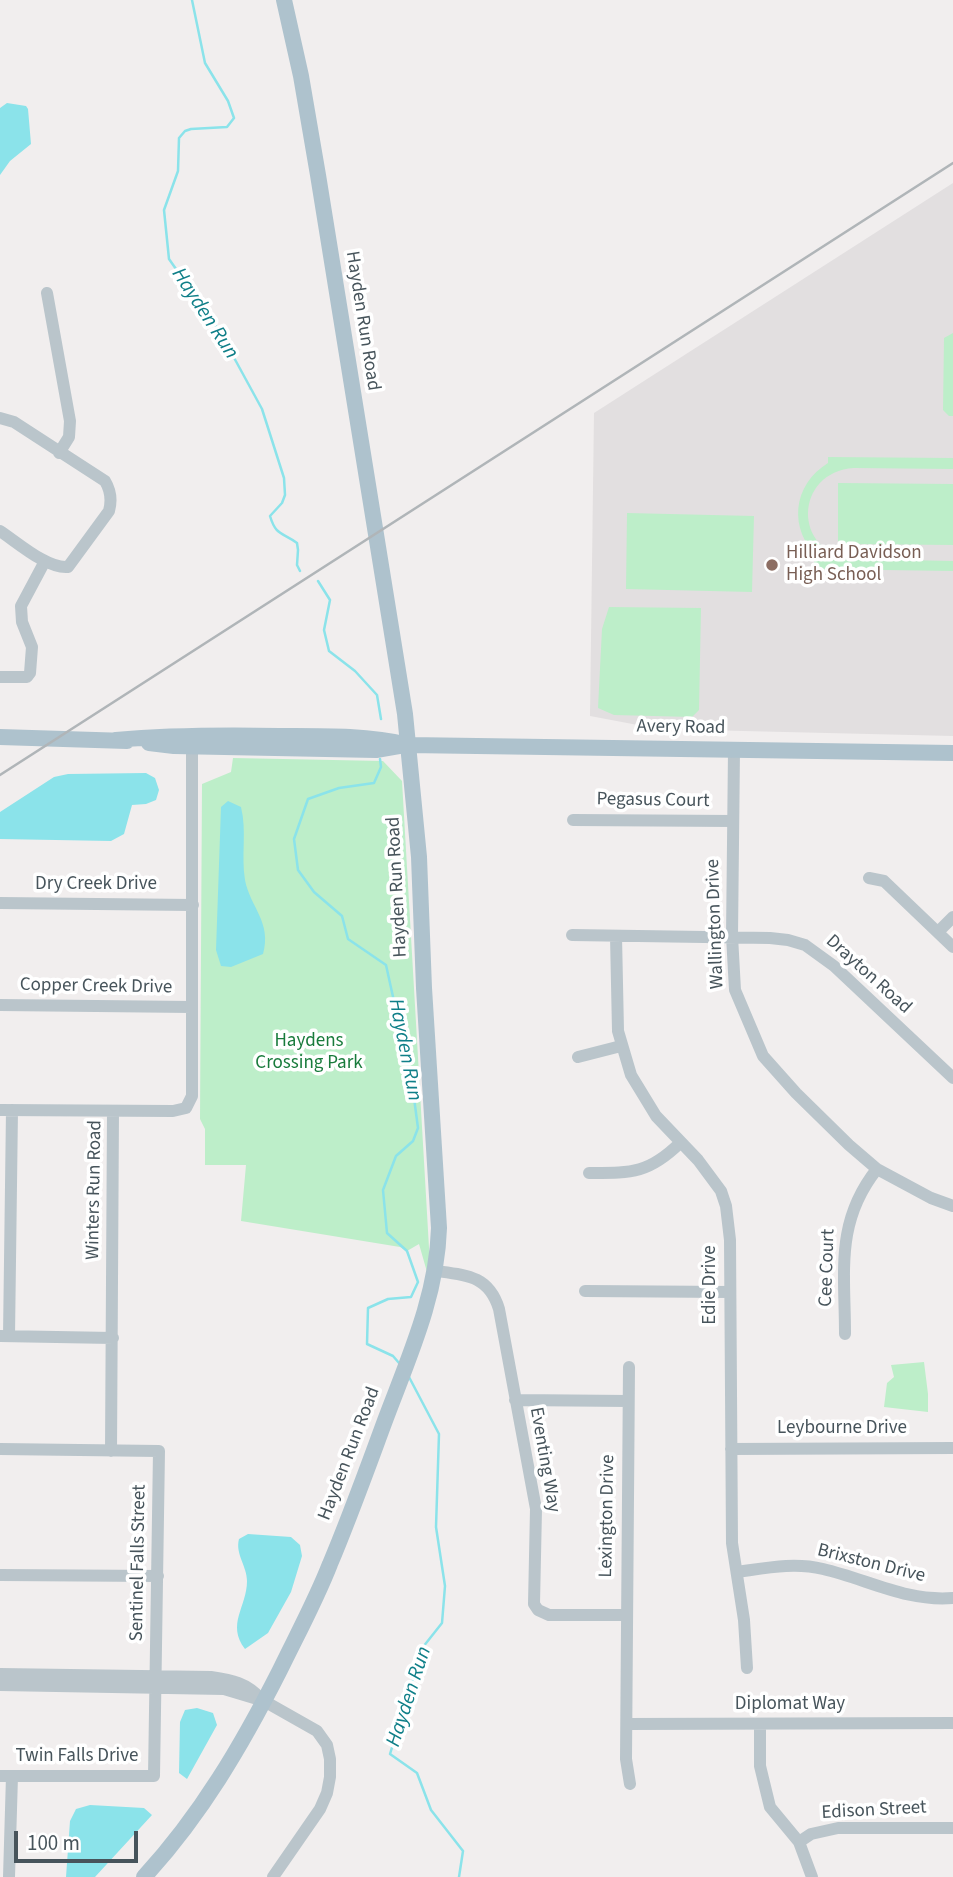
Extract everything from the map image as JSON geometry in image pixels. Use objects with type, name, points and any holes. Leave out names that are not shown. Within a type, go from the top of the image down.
[{"type":"main road","name":"Hayden Run Road","points":[[144,1877],[170,1849],[215,1788],[264,1701],[330,1565],[428,1306],[436,1271],[439,1228],[419,857],[409,745],[318,175],[301,76],[284,0]]},
{"type":"main road","name":"Avery Road","points":[[116,740],[173,735],[346,736],[379,738],[409,745]]},
{"type":"main road","name":"Avery Road","points":[[0,737],[116,740],[192,747],[376,750],[409,745],[953,753]]},
{"type":"street","points":[[47,293],[70,421],[69,437],[60,453]]},
{"type":"street","points":[[0,418],[14,422],[105,481],[110,490],[109,511],[68,567],[45,561],[0,531]]},
{"type":"street","points":[[0,677],[27,677],[30,673],[32,647],[22,622],[21,606],[45,561]]},
{"type":"street","name":"Winters Run Road","points":[[111,1451],[113,1111],[173,1111],[186,1108],[192,1096],[192,747]]},
{"type":"street","name":"Wallington Drive","points":[[734,750],[732,936],[735,990],[763,1056],[814,1111],[877,1169],[931,1198],[953,1206]]},
{"type":"street","name":"Pegasus Court","points":[[573,820],[733,821]]},
{"type":"street","points":[[869,878],[884,881],[953,947]]},
{"type":"street","name":"Dry Creek Drive","points":[[0,903],[192,905]]},
{"type":"street","points":[[938,932],[953,917]]},
{"type":"street","name":"Drayton Road","points":[[572,935],[732,936],[788,940],[805,946],[834,966],[953,1079]]},
{"type":"street","name":"Edie Drive","points":[[615,936],[618,1031],[631,1075],[645,1099],[680,1143],[705,1168],[721,1191],[729,1223],[732,1543],[744,1620],[747,1668]]},
{"type":"street","name":"Copper Creek Drive","points":[[0,1005],[191,1007]]},
{"type":"street","points":[[579,1057],[621,1046]]},
{"type":"street","points":[[113,1111],[6,1110],[5,1336],[113,1338]]},
{"type":"street","points":[[589,1173],[617,1173],[647,1168],[660,1161],[680,1143]]},
{"type":"street","name":"Cee Court","points":[[845,1334],[847,1229],[857,1197],[877,1169]]},
{"type":"street","name":"Eventing Way","points":[[436,1271],[479,1280],[495,1294],[536,1508],[534,1604],[538,1610],[549,1615],[626,1615]]},
{"type":"street","points":[[585,1291],[730,1292]]},
{"type":"street","name":"Lexington Drive","points":[[629,1367],[626,1759],[630,1784]]},
{"type":"street","points":[[515,1401],[628,1401]]},
{"type":"street","name":"Leybourne Drive","points":[[731,1448],[953,1448]]},
{"type":"street","points":[[0,1449],[111,1451]]},
{"type":"street","name":"Sentinel Falls Street","points":[[111,1451],[159,1451],[154,1776]]},
{"type":"street","name":"Brixston Drive","points":[[737,1572],[790,1565],[822,1569],[919,1598],[953,1598]]},
{"type":"street","points":[[0,1575],[158,1576]]},
{"type":"street","points":[[0,1674],[157,1681]]},
{"type":"street","points":[[0,1685],[230,1679],[247,1686],[264,1701],[317,1731],[327,1745],[331,1764],[327,1793],[320,1809],[273,1877]]},
{"type":"street","name":"Diplomat Way","points":[[627,1724],[953,1723]]},
{"type":"street","points":[[760,1725],[760,1766],[769,1807],[799,1842],[812,1877]]},
{"type":"street","points":[[6,1776],[9,1877]]},
{"type":"street","name":"Twin Falls Drive","points":[[6,1776],[154,1776]]},
{"type":"street","name":"Edison Street","points":[[799,1842],[811,1834],[838,1828],[953,1828]]},
{"type":"shaded area","name":"Hilliard Davidson High School","points":[[953,183],[953,736],[659,729],[590,716],[594,413]]},
{"type":"green space","points":[[953,333],[953,416],[949,416],[943,410],[944,338]]},
{"type":"green space","points":[[828,457],[953,458],[953,469],[854,468],[834,473],[820,483],[811,497],[808,513],[811,529],[819,543],[833,554],[853,559],[953,561],[953,571],[814,569],[814,559],[819,558],[802,534],[798,508],[807,483],[828,463]]},
{"type":"green space","points":[[838,483],[953,484],[953,545],[838,544]]},
{"type":"green space","points":[[627,513],[754,516],[752,592],[626,589]]},
{"type":"green space","points":[[609,607],[701,608],[699,710],[692,717],[614,715],[598,708],[602,629]]},
{"type":"green space","name":"Haydens Crossing Park","points":[[233,758],[383,761],[402,781],[430,1265],[427,1272],[419,1244],[407,1251],[400,1247],[241,1221],[246,1165],[205,1165],[205,1129],[200,1119],[202,784],[231,772]]},
{"type":"green space","points":[[924,1362],[928,1412],[884,1407],[887,1383],[894,1377],[891,1365]]},
{"type":"water","points":[[7,103],[26,106],[28,109],[31,144],[10,161],[0,175],[0,108]]},
{"type":"water","points":[[146,773],[155,778],[159,790],[156,800],[132,805],[124,834],[111,841],[0,839],[0,812],[54,777],[68,774]]},
{"type":"water","points":[[228,801],[241,807],[245,880],[265,933],[263,954],[231,967],[221,966],[216,950],[221,807]]},
{"type":"water","points":[[248,1534],[291,1537],[300,1545],[302,1556],[291,1592],[268,1633],[245,1649],[237,1631],[247,1581],[238,1544],[239,1539]]},
{"type":"water","points":[[197,1708],[213,1713],[217,1725],[187,1779],[179,1773],[180,1722],[185,1710]]},
{"type":"water","points":[[90,1805],[144,1808],[152,1815],[95,1877],[66,1877],[70,1821],[76,1809]]},
{"type":"waterway","name":"Hayden Run","points":[[192,0],[205,63],[228,101],[234,118],[227,127],[191,129],[179,138],[178,171],[164,210],[169,259],[220,332],[262,409],[284,478],[285,495],[282,503],[270,516],[277,530],[297,543],[297,565],[300,571]]},
{"type":"waterway","name":"Hayden Run","points":[[318,581],[330,600],[324,630],[329,651],[355,671],[377,695],[381,719]]},
{"type":"waterway","name":"Hayden Run","points":[[380,759],[381,767],[374,783],[339,788],[308,799],[294,839],[298,870],[314,892],[342,916],[348,939],[386,965],[412,1083],[418,1128],[413,1141],[396,1156],[383,1190],[387,1233],[407,1251],[418,1282],[411,1297],[388,1299],[368,1308],[367,1344],[393,1356],[399,1363]]},
{"type":"waterway","name":"Hayden Run","points":[[409,1377],[439,1434],[436,1527],[445,1586],[442,1623],[423,1647],[390,1754],[417,1773],[431,1810],[463,1851],[459,1877]]},
{"type":"railway","points":[[0,775],[953,163]]},
{"type":"place","name":"Hilliard Davidson High School","points":[[772,565]]}]
